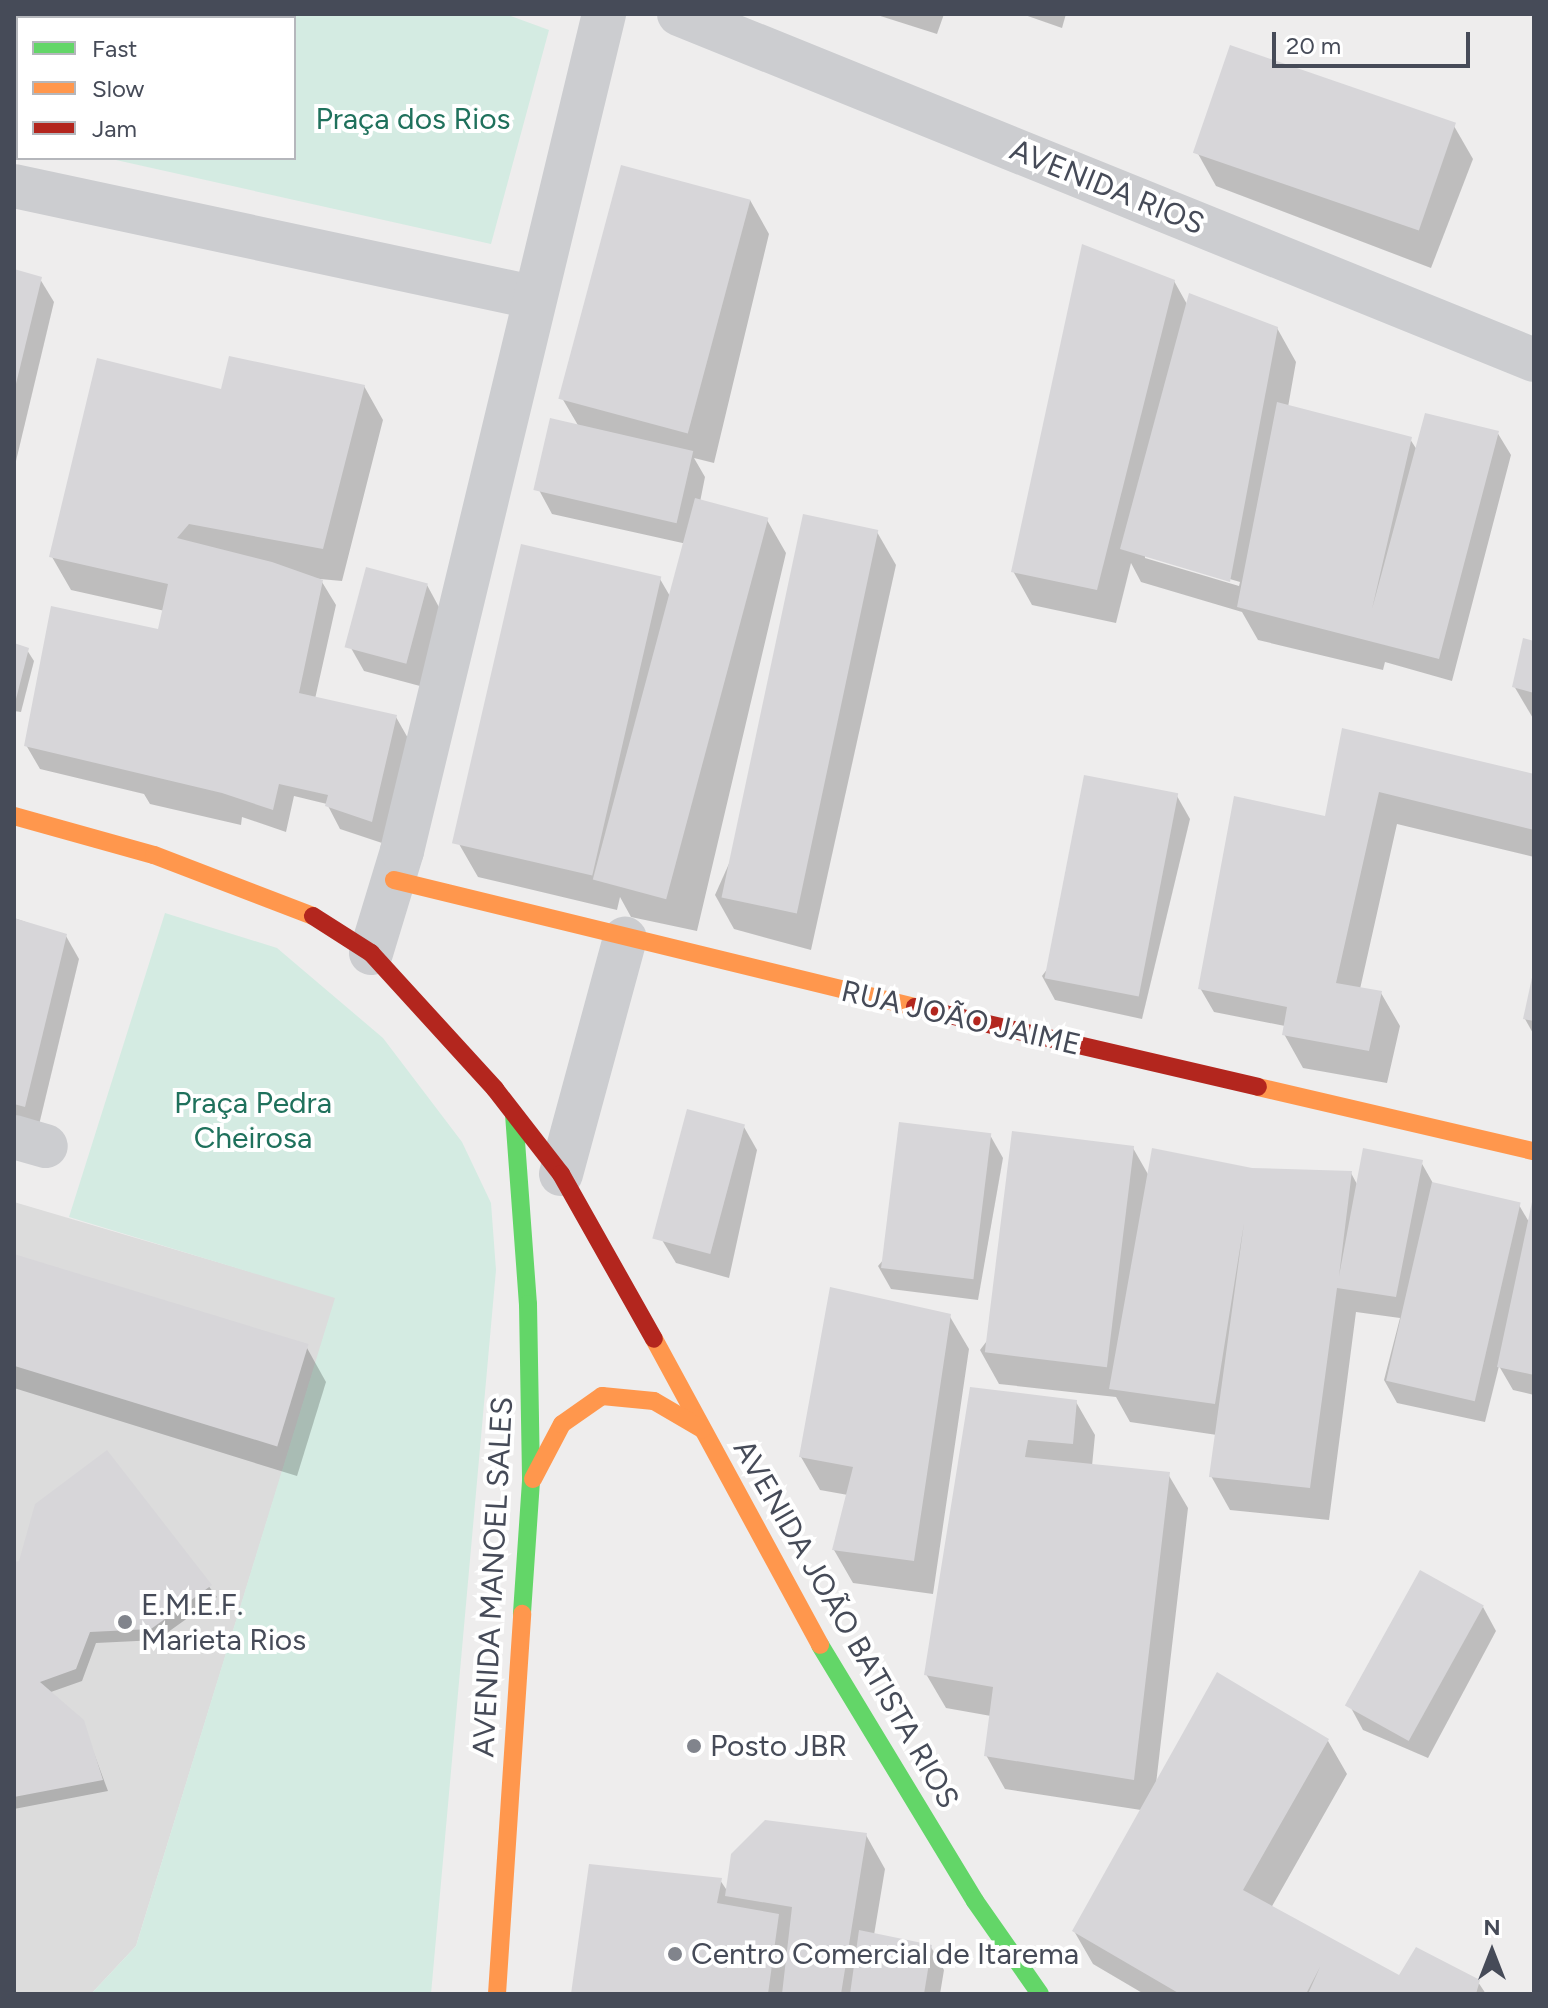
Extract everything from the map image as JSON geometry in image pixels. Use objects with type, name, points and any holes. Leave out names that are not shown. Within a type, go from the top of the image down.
[{"type":"street","points":[[14,816],[142,851],[235,885],[310,914],[371,953],[394,880],[532,297],[604,14]]},
{"type":"street","name":"AVENIDA RIOS","points":[[679,14],[1534,360]]},
{"type":"street","points":[[14,186],[532,297]]},
{"type":"street","name":"RUA JOÃO JAIME","points":[[394,880],[625,939],[1534,1151]]},
{"type":"street","points":[[561,1174],[625,939]]},
{"type":"street","name":"AVENIDA JOÃO BATISTA RIOS","points":[[371,953],[495,1089],[561,1174],[618,1272],[823,1651],[975,1901],[1040,1994]]},
{"type":"street","name":"AVENIDA MANOEL SALES","points":[[497,1994],[531,1481],[528,1304],[514,1114]]},
{"type":"street","points":[[531,1481],[562,1424],[602,1396],[654,1401],[702,1429]]},
{"type":"shaded area","name":"E.M.E.F. Marieta Rios","points":[[14,1202],[336,1297],[136,1946],[91,1994],[14,1994]]},
{"type":"green space","name":"Praça dos Rios","points":[[14,14],[505,14],[549,30],[491,244],[116,160],[296,160],[296,16],[16,16],[14,137]]},
{"type":"green space","name":"Praça Pedra Cheirosa","points":[[165,913],[277,948],[383,1038],[462,1142],[491,1203],[496,1270],[431,1994],[91,1994],[136,1946],[335,1298],[69,1217]]},
{"type":"building","points":[[1230,45],[1456,123],[1419,231],[1193,153]]},
{"type":"building","points":[[621,165],[750,200],[688,433],[558,399]]},
{"type":"building","points":[[1082,244],[1175,280],[1097,590],[1011,572]]},
{"type":"building","points":[[14,269],[42,277],[15,388],[14,388]]},
{"type":"building","points":[[1189,293],[1278,327],[1230,582],[1120,549]]},
{"type":"building","points":[[229,356],[365,385],[323,549],[189,524],[177,538],[272,562],[323,580],[299,693],[397,715],[372,822],[325,806],[328,795],[279,784],[273,810],[222,793],[24,746],[51,606],[158,629],[168,584],[49,557],[97,358],[221,389]]},
{"type":"building","points":[[1277,402],[1412,437],[1372,609],[1425,413],[1499,431],[1439,659],[1237,607]]},
{"type":"building","points":[[550,418],[693,451],[677,523],[533,490]]},
{"type":"building","points":[[695,498],[768,518],[666,899],[593,880]]},
{"type":"building","points":[[803,514],[878,530],[797,913],[721,897]]},
{"type":"building","points":[[521,544],[661,576],[592,876],[452,843]]},
{"type":"building","points":[[366,567],[428,584],[406,664],[345,647]]},
{"type":"building","points":[[1523,638],[1534,641],[1534,693],[1512,687]]},
{"type":"building","points":[[14,643],[29,648],[15,703],[14,703]]},
{"type":"building","points":[[1342,728],[1534,774],[1534,830],[1379,792],[1336,983],[1382,991],[1369,1051],[1282,1035],[1287,1007],[1198,989],[1234,796],[1325,816]]},
{"type":"building","points":[[1084,775],[1178,793],[1139,997],[1045,978]]},
{"type":"building","points":[[14,918],[67,934],[25,1107],[14,1104]]},
{"type":"building","points":[[1534,973],[1534,1021],[1523,1019]]},
{"type":"building","points":[[687,1109],[745,1125],[710,1254],[652,1238]]},
{"type":"building","points":[[899,1122],[991,1133],[973,1279],[881,1268]]},
{"type":"building","points":[[1012,1131],[1134,1146],[1107,1367],[985,1352]]},
{"type":"building","points":[[1152,1148],[1252,1168],[1352,1171],[1339,1276],[1363,1148],[1423,1160],[1396,1297],[1337,1288],[1310,1488],[1209,1477],[1244,1223],[1215,1404],[1109,1389]]},
{"type":"building","points":[[1432,1182],[1521,1202],[1475,1401],[1386,1381]]},
{"type":"building","points":[[1534,1203],[1534,1375],[1497,1367]]},
{"type":"building","points":[[14,1254],[309,1344],[277,1446],[14,1366]]},
{"type":"building","points":[[830,1287],[951,1314],[914,1561],[832,1550],[853,1467],[799,1457]]},
{"type":"building","points":[[970,1387],[1077,1400],[1073,1444],[1028,1440],[1025,1457],[1170,1472],[1134,1780],[984,1756],[993,1687],[924,1675]]},
{"type":"building","name":"E.M.E.F. Marieta Rios","points":[[107,1450],[212,1585],[151,1629],[90,1632],[76,1669],[40,1682],[84,1720],[103,1780],[14,1797],[14,1562],[19,1561],[35,1504]]},
{"type":"building","points":[[1420,1570],[1484,1605],[1409,1741],[1345,1706]]},
{"type":"building","points":[[1217,1672],[1329,1739],[1243,1890],[1399,1975],[1416,1947],[1480,1980],[1476,1994],[1308,1994],[1320,1967],[1306,1994],[1180,1994],[1072,1931]]},
{"type":"building","points":[[765,1820],[867,1833],[841,1994],[782,1994],[792,1907],[725,1896],[731,1854]]},
{"type":"building","name":"Centro Comercial de Itarema","points":[[589,1864],[722,1878],[717,1903],[779,1914],[768,1994],[571,1994]]},
{"type":"building","points":[[859,1930],[932,1945],[924,1994],[850,1994]]},
{"type":"traffic: fast","points":[[514,1114],[528,1304],[531,1481],[522,1614]]},
{"type":"traffic: fast","points":[[820,1645],[975,1901],[1040,1994]]},
{"type":"traffic: slow","points":[[14,816],[154,855],[313,916]]},
{"type":"traffic: slow","points":[[394,880],[915,1007]]},
{"type":"traffic: slow","points":[[1258,1087],[1534,1151]]},
{"type":"traffic: slow","points":[[654,1339],[820,1645]]},
{"type":"traffic: slow","points":[[533,1479],[562,1424],[602,1396],[654,1401],[702,1429]]},
{"type":"traffic: slow","points":[[497,1994],[522,1614]]},
{"type":"traffic: jam","points":[[313,916],[371,953],[495,1089],[561,1174],[654,1339]]},
{"type":"traffic: jam","points":[[915,1007],[1258,1087]]},
{"type":"place","name":"E.M.E.F. Marieta Rios","points":[[125,1622]]},
{"type":"place","name":"Posto JBR","points":[[694,1746]]},
{"type":"place","name":"Centro Comercial de Itarema","points":[[675,1954]]}]
